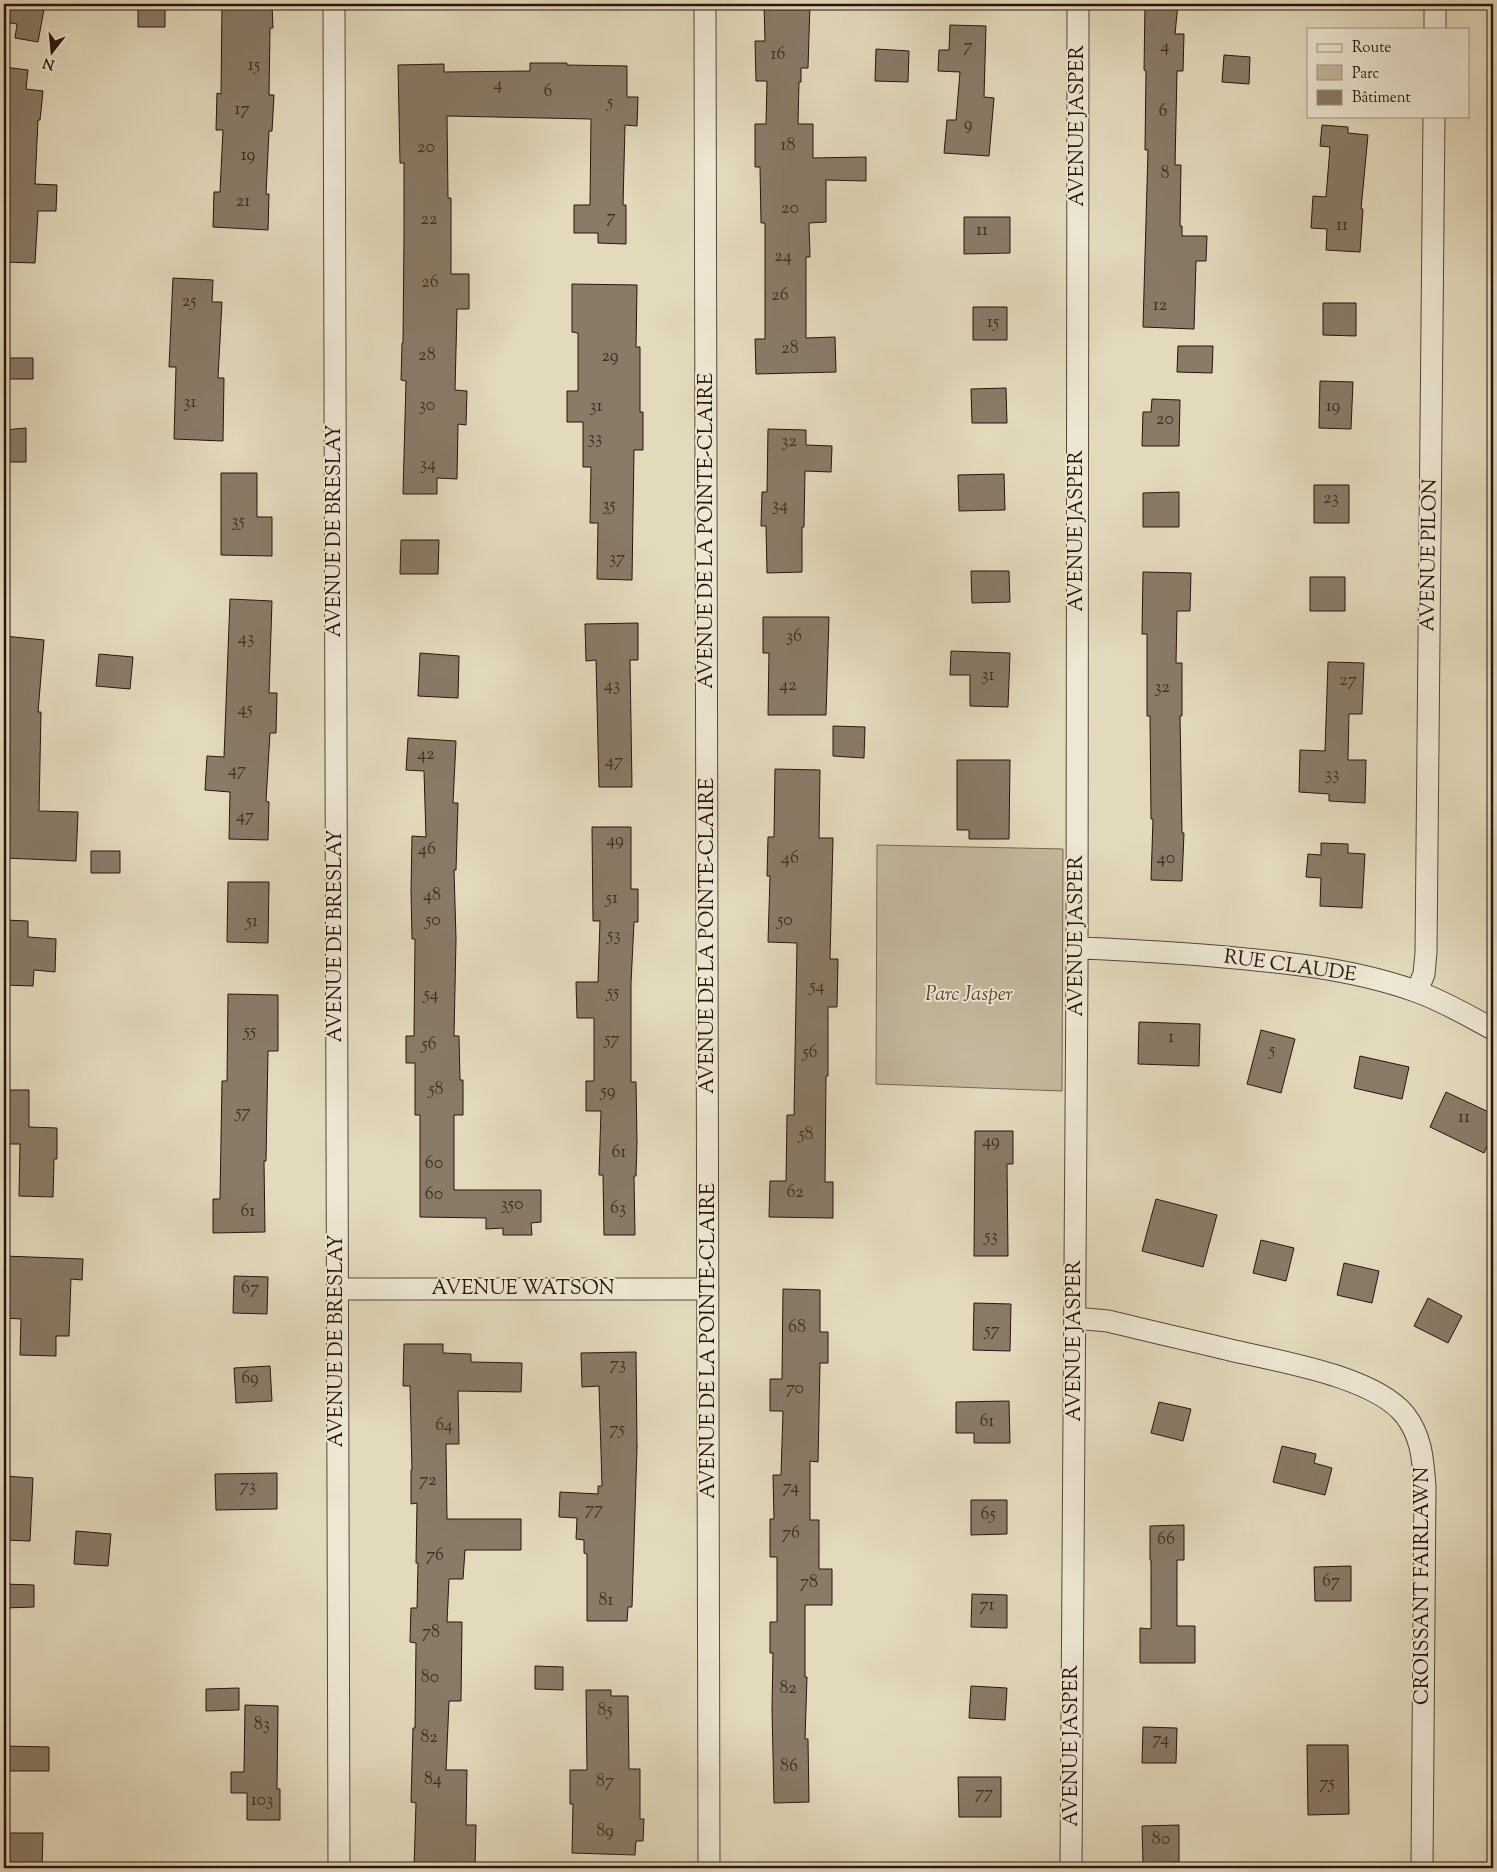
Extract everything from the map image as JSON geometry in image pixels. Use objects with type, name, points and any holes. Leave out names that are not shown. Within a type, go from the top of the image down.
[{"type":"street","name":"AVENUE DE BRESLAY","points":[[334,4],[339,1868]]},
{"type":"street","name":"AVENUE DE LA POINTE-CLAIRE","points":[[705,4],[709,1868]]},
{"type":"street","name":"AVENUE JASPER","points":[[1071,1868],[1075,1318],[1078,4]]},
{"type":"street","points":[[1435,4],[1435,28]]},
{"type":"street","name":"AVENUE PILON","points":[[1416,991],[1424,974],[1426,953],[1434,118]]},
{"type":"street","name":"RUE CLAUDE","points":[[1076,948],[1203,955],[1292,964],[1365,977],[1416,991],[1452,1007],[1493,1029]]},
{"type":"street","name":"AVENUE WATSON","points":[[337,1289],[708,1289]]},
{"type":"street","name":"CROISSANT FAIRLAWN","points":[[1075,1318],[1108,1321],[1308,1368],[1348,1380],[1374,1392],[1392,1402],[1405,1415],[1421,1446],[1425,1487],[1422,1868]]},
{"type":"green space","name":"Parc Jasper","points":[[877,845],[1063,849],[1062,1091],[876,1084]]},
{"type":"building","points":[[4,4],[45,4],[38,42],[15,38],[17,24],[4,22]]},
{"type":"building","points":[[138,4],[165,4],[165,27],[138,27]]},
{"type":"building","points":[[222,4],[272,4],[273,28],[270,28],[269,95],[274,95],[272,131],[269,131],[266,194],[269,194],[268,230],[213,227],[214,192],[220,192],[223,130],[216,130],[217,93],[221,94]]},
{"type":"building","points":[[764,4],[810,4],[808,68],[801,68],[798,124],[813,124],[813,158],[866,157],[866,181],[826,180],[826,222],[809,223],[810,257],[806,257],[806,338],[835,337],[836,372],[756,374],[755,339],[765,339],[765,223],[761,223],[760,167],[755,167],[755,124],[766,124],[767,81],[756,81],[755,41],[765,41]]},
{"type":"building","points":[[1145,4],[1178,4],[1175,34],[1184,34],[1183,71],[1177,71],[1175,165],[1181,165],[1180,226],[1182,226],[1182,236],[1207,236],[1206,261],[1196,261],[1194,329],[1143,327],[1148,150],[1145,150]]},
{"type":"building","points":[[950,25],[986,26],[984,97],[994,98],[989,156],[944,153],[947,120],[956,120],[960,72],[938,71],[939,50],[949,50]]},
{"type":"building","points":[[876,49],[909,51],[908,82],[875,81]]},
{"type":"building","points":[[1224,55],[1250,57],[1249,84],[1222,82]]},
{"type":"building","points":[[530,63],[627,66],[627,97],[638,97],[637,126],[625,125],[623,205],[626,205],[626,244],[598,243],[598,233],[574,233],[574,205],[590,205],[591,119],[447,116],[448,198],[451,198],[451,274],[469,274],[469,309],[457,309],[455,390],[467,391],[466,425],[458,424],[457,479],[437,478],[437,494],[403,494],[406,381],[401,380],[404,163],[400,163],[398,65],[444,64],[444,72],[530,71]]},
{"type":"building","points":[[4,67],[28,70],[26,89],[43,91],[40,120],[38,120],[35,184],[57,185],[56,211],[38,211],[35,263],[4,262]]},
{"type":"building","points":[[1322,125],[1348,127],[1348,133],[1368,135],[1361,209],[1363,209],[1360,252],[1326,250],[1327,229],[1311,228],[1313,196],[1326,197],[1330,147],[1320,146]]},
{"type":"building","points":[[964,217],[1010,217],[1010,253],[964,254]]},
{"type":"building","points":[[173,278],[213,280],[212,302],[222,302],[218,378],[224,378],[223,441],[174,439],[176,367],[169,367]]},
{"type":"building","points":[[572,284],[637,285],[636,347],[640,347],[640,412],[643,412],[643,450],[634,450],[632,580],[597,579],[598,523],[590,523],[591,467],[583,467],[583,422],[567,422],[567,391],[578,391],[578,333],[572,332]]},
{"type":"building","points":[[1323,303],[1356,303],[1356,336],[1323,335]]},
{"type":"building","points":[[973,307],[1007,307],[1007,340],[973,340]]},
{"type":"building","points":[[1178,346],[1213,346],[1212,373],[1177,372]]},
{"type":"building","points":[[9,358],[33,358],[33,379],[8,379]]},
{"type":"building","points":[[1320,381],[1353,382],[1351,429],[1319,428]]},
{"type":"building","points":[[1006,388],[1007,423],[972,423],[971,389]]},
{"type":"building","points":[[1152,399],[1180,400],[1179,446],[1142,446],[1143,412],[1151,412]]},
{"type":"building","points":[[26,428],[26,462],[4,462],[4,430]]},
{"type":"building","points":[[768,429],[806,430],[806,445],[832,446],[831,472],[805,471],[802,572],[767,573],[766,526],[761,526],[762,492],[767,492]]},
{"type":"building","points":[[221,473],[257,473],[257,517],[272,517],[272,556],[221,555]]},
{"type":"building","points":[[1004,474],[1005,510],[959,511],[958,475]]},
{"type":"building","points":[[1314,485],[1349,485],[1349,523],[1314,523]]},
{"type":"building","points":[[1179,492],[1179,527],[1143,527],[1143,493]]},
{"type":"building","points":[[401,540],[439,540],[438,574],[400,574]]},
{"type":"building","points":[[971,571],[1009,571],[1010,602],[972,603]]},
{"type":"building","points":[[1143,572],[1191,573],[1190,611],[1177,611],[1176,663],[1182,663],[1182,716],[1180,716],[1182,833],[1184,833],[1182,881],[1151,880],[1153,819],[1151,819],[1150,716],[1147,716],[1147,634],[1142,634]]},
{"type":"building","points":[[1310,577],[1345,577],[1345,611],[1310,611]]},
{"type":"building","points":[[230,599],[272,601],[269,693],[277,693],[276,733],[270,733],[266,801],[269,802],[268,840],[229,839],[230,792],[205,790],[207,756],[224,757]]},
{"type":"building","points":[[763,617],[829,617],[826,715],[768,715],[769,653],[763,653]]},
{"type":"building","points":[[638,623],[638,660],[630,660],[632,787],[599,787],[596,660],[586,661],[585,624]]},
{"type":"building","points":[[4,636],[44,640],[38,712],[41,712],[39,811],[78,812],[76,861],[4,858]]},
{"type":"building","points":[[951,651],[1010,653],[1008,707],[970,706],[970,675],[950,675]]},
{"type":"building","points":[[420,653],[459,656],[458,698],[418,696]]},
{"type":"building","points":[[99,654],[133,657],[130,689],[96,686]]},
{"type":"building","points":[[1328,662],[1364,663],[1362,714],[1349,714],[1348,760],[1366,760],[1365,803],[1329,801],[1329,794],[1299,792],[1300,750],[1325,751]]},
{"type":"building","points":[[833,726],[865,727],[864,758],[833,756]]},
{"type":"building","points":[[408,738],[456,741],[453,803],[458,803],[456,870],[454,870],[456,939],[454,1036],[459,1036],[460,1080],[463,1080],[463,1115],[454,1115],[454,1190],[541,1190],[541,1222],[531,1223],[532,1235],[503,1235],[503,1228],[486,1229],[486,1218],[420,1217],[420,1115],[415,1115],[415,1063],[406,1063],[406,1036],[414,1036],[415,939],[412,939],[412,836],[426,837],[424,771],[406,770]]},
{"type":"building","points":[[957,760],[1010,760],[1009,839],[969,839],[969,830],[957,830]]},
{"type":"building","points":[[775,769],[820,770],[819,838],[833,838],[830,959],[838,959],[837,1007],[828,1007],[825,1182],[833,1182],[833,1218],[769,1217],[770,1181],[786,1181],[787,1115],[794,1115],[797,943],[768,942],[770,876],[767,876],[768,837],[774,837]]},
{"type":"building","points":[[592,827],[631,827],[631,889],[638,889],[638,922],[634,922],[631,983],[631,1082],[636,1082],[637,1142],[636,1176],[634,1176],[635,1235],[604,1235],[603,1175],[599,1175],[601,1111],[586,1111],[586,1081],[594,1081],[594,1018],[577,1018],[576,982],[598,982],[600,921],[593,921]]},
{"type":"building","points":[[1321,843],[1348,844],[1348,853],[1365,854],[1362,908],[1320,906],[1321,878],[1306,877],[1308,854],[1321,855]]},
{"type":"building","points":[[91,851],[120,851],[120,873],[91,873]]},
{"type":"building","points":[[228,882],[269,882],[268,943],[227,942]]},
{"type":"building","points":[[4,920],[28,921],[28,937],[56,939],[55,972],[34,970],[33,986],[4,985]]},
{"type":"building","points":[[228,994],[278,995],[278,1051],[268,1051],[266,1161],[264,1161],[265,1232],[213,1233],[213,1199],[220,1199],[222,1081],[227,1081]]},
{"type":"building","points":[[1139,1022],[1200,1024],[1199,1066],[1138,1064]]},
{"type":"building","points":[[1261,1030],[1295,1039],[1281,1093],[1247,1084]]},
{"type":"building","points":[[1360,1056],[1409,1067],[1402,1099],[1354,1088]]},
{"type":"building","points":[[4,1090],[29,1090],[29,1127],[57,1128],[57,1159],[54,1159],[53,1197],[19,1196],[20,1144],[4,1144]]},
{"type":"building","points":[[1446,1092],[1493,1114],[1493,1134],[1484,1153],[1430,1127]]},
{"type":"building","points":[[975,1131],[1013,1131],[1013,1164],[1007,1164],[1008,1256],[974,1256]]},
{"type":"building","points":[[1156,1199],[1217,1215],[1203,1267],[1142,1251]]},
{"type":"building","points":[[1261,1240],[1294,1248],[1286,1281],[1253,1273]]},
{"type":"building","points":[[4,1256],[83,1259],[82,1280],[71,1279],[69,1336],[56,1336],[56,1356],[20,1355],[21,1319],[4,1318]]},
{"type":"building","points":[[1344,1263],[1379,1271],[1372,1303],[1337,1295]]},
{"type":"building","points":[[234,1276],[268,1277],[267,1314],[233,1313]]},
{"type":"building","points":[[783,1289],[820,1290],[820,1332],[828,1332],[828,1363],[820,1363],[818,1462],[810,1461],[810,1520],[819,1520],[819,1569],[832,1569],[832,1605],[805,1605],[805,1677],[807,1677],[805,1739],[808,1739],[809,1802],[774,1803],[773,1653],[770,1653],[770,1622],[777,1622],[777,1557],[770,1557],[770,1519],[774,1519],[773,1475],[781,1475],[783,1411],[770,1411],[770,1379],[782,1379]]},
{"type":"building","points":[[1428,1298],[1462,1316],[1448,1343],[1414,1326]]},
{"type":"building","points":[[974,1303],[1011,1304],[1010,1351],[973,1350]]},
{"type":"building","points":[[404,1344],[443,1344],[443,1353],[471,1354],[471,1362],[522,1363],[521,1392],[458,1391],[459,1444],[446,1444],[447,1519],[521,1519],[521,1550],[465,1550],[463,1579],[449,1579],[447,1622],[462,1622],[461,1701],[449,1701],[446,1770],[467,1770],[466,1825],[476,1825],[475,1868],[414,1868],[416,1803],[411,1802],[413,1728],[415,1728],[416,1643],[410,1642],[411,1608],[417,1608],[417,1503],[411,1504],[410,1386],[403,1386]]},
{"type":"building","points":[[636,1352],[637,1447],[632,1607],[628,1607],[627,1621],[587,1621],[587,1554],[584,1553],[584,1540],[576,1539],[577,1518],[559,1517],[560,1492],[598,1494],[598,1486],[602,1486],[599,1386],[582,1387],[581,1353]]},
{"type":"building","points":[[270,1366],[272,1401],[236,1403],[234,1368]]},
{"type":"building","points":[[1009,1401],[1010,1443],[974,1443],[974,1433],[956,1433],[956,1402]]},
{"type":"building","points":[[1159,1402],[1191,1409],[1183,1441],[1151,1433]]},
{"type":"building","points":[[1282,1446],[1316,1454],[1314,1463],[1332,1468],[1325,1495],[1273,1482]]},
{"type":"building","points":[[277,1473],[277,1509],[216,1510],[215,1474]]},
{"type":"building","points":[[4,1476],[33,1478],[30,1541],[4,1540]]},
{"type":"building","points":[[971,1500],[1007,1500],[1007,1534],[971,1535]]},
{"type":"building","points":[[1184,1525],[1184,1560],[1177,1560],[1177,1626],[1195,1626],[1195,1663],[1140,1663],[1140,1628],[1151,1629],[1150,1526]]},
{"type":"building","points":[[76,1531],[111,1534],[108,1566],[74,1564]]},
{"type":"building","points":[[1351,1566],[1351,1601],[1315,1601],[1314,1567]]},
{"type":"building","points":[[4,1584],[34,1585],[34,1607],[4,1608]]},
{"type":"building","points":[[972,1594],[1007,1595],[1007,1628],[971,1627]]},
{"type":"building","points":[[535,1666],[563,1667],[563,1690],[535,1689]]},
{"type":"building","points":[[971,1686],[1007,1688],[1005,1720],[969,1718]]},
{"type":"building","points":[[239,1688],[239,1710],[206,1711],[206,1689]]},
{"type":"building","points":[[586,1690],[611,1690],[611,1696],[628,1696],[629,1769],[640,1769],[640,1819],[644,1819],[643,1841],[636,1841],[635,1855],[572,1853],[573,1804],[570,1804],[570,1770],[587,1770]]},
{"type":"building","points":[[245,1705],[278,1706],[277,1789],[280,1789],[280,1820],[247,1820],[247,1793],[231,1793],[231,1772],[244,1772]]},
{"type":"building","points":[[1143,1727],[1177,1728],[1176,1763],[1142,1763]]},
{"type":"building","points":[[1307,1745],[1348,1745],[1349,1814],[1308,1815]]},
{"type":"building","points":[[4,1746],[49,1747],[49,1771],[4,1771]]},
{"type":"building","points":[[958,1777],[1001,1777],[1001,1817],[959,1817]]},
{"type":"building","points":[[1179,1825],[1179,1862],[1143,1863],[1142,1826]]},
{"type":"building","points":[[4,1833],[43,1833],[42,1868],[4,1867]]}]
